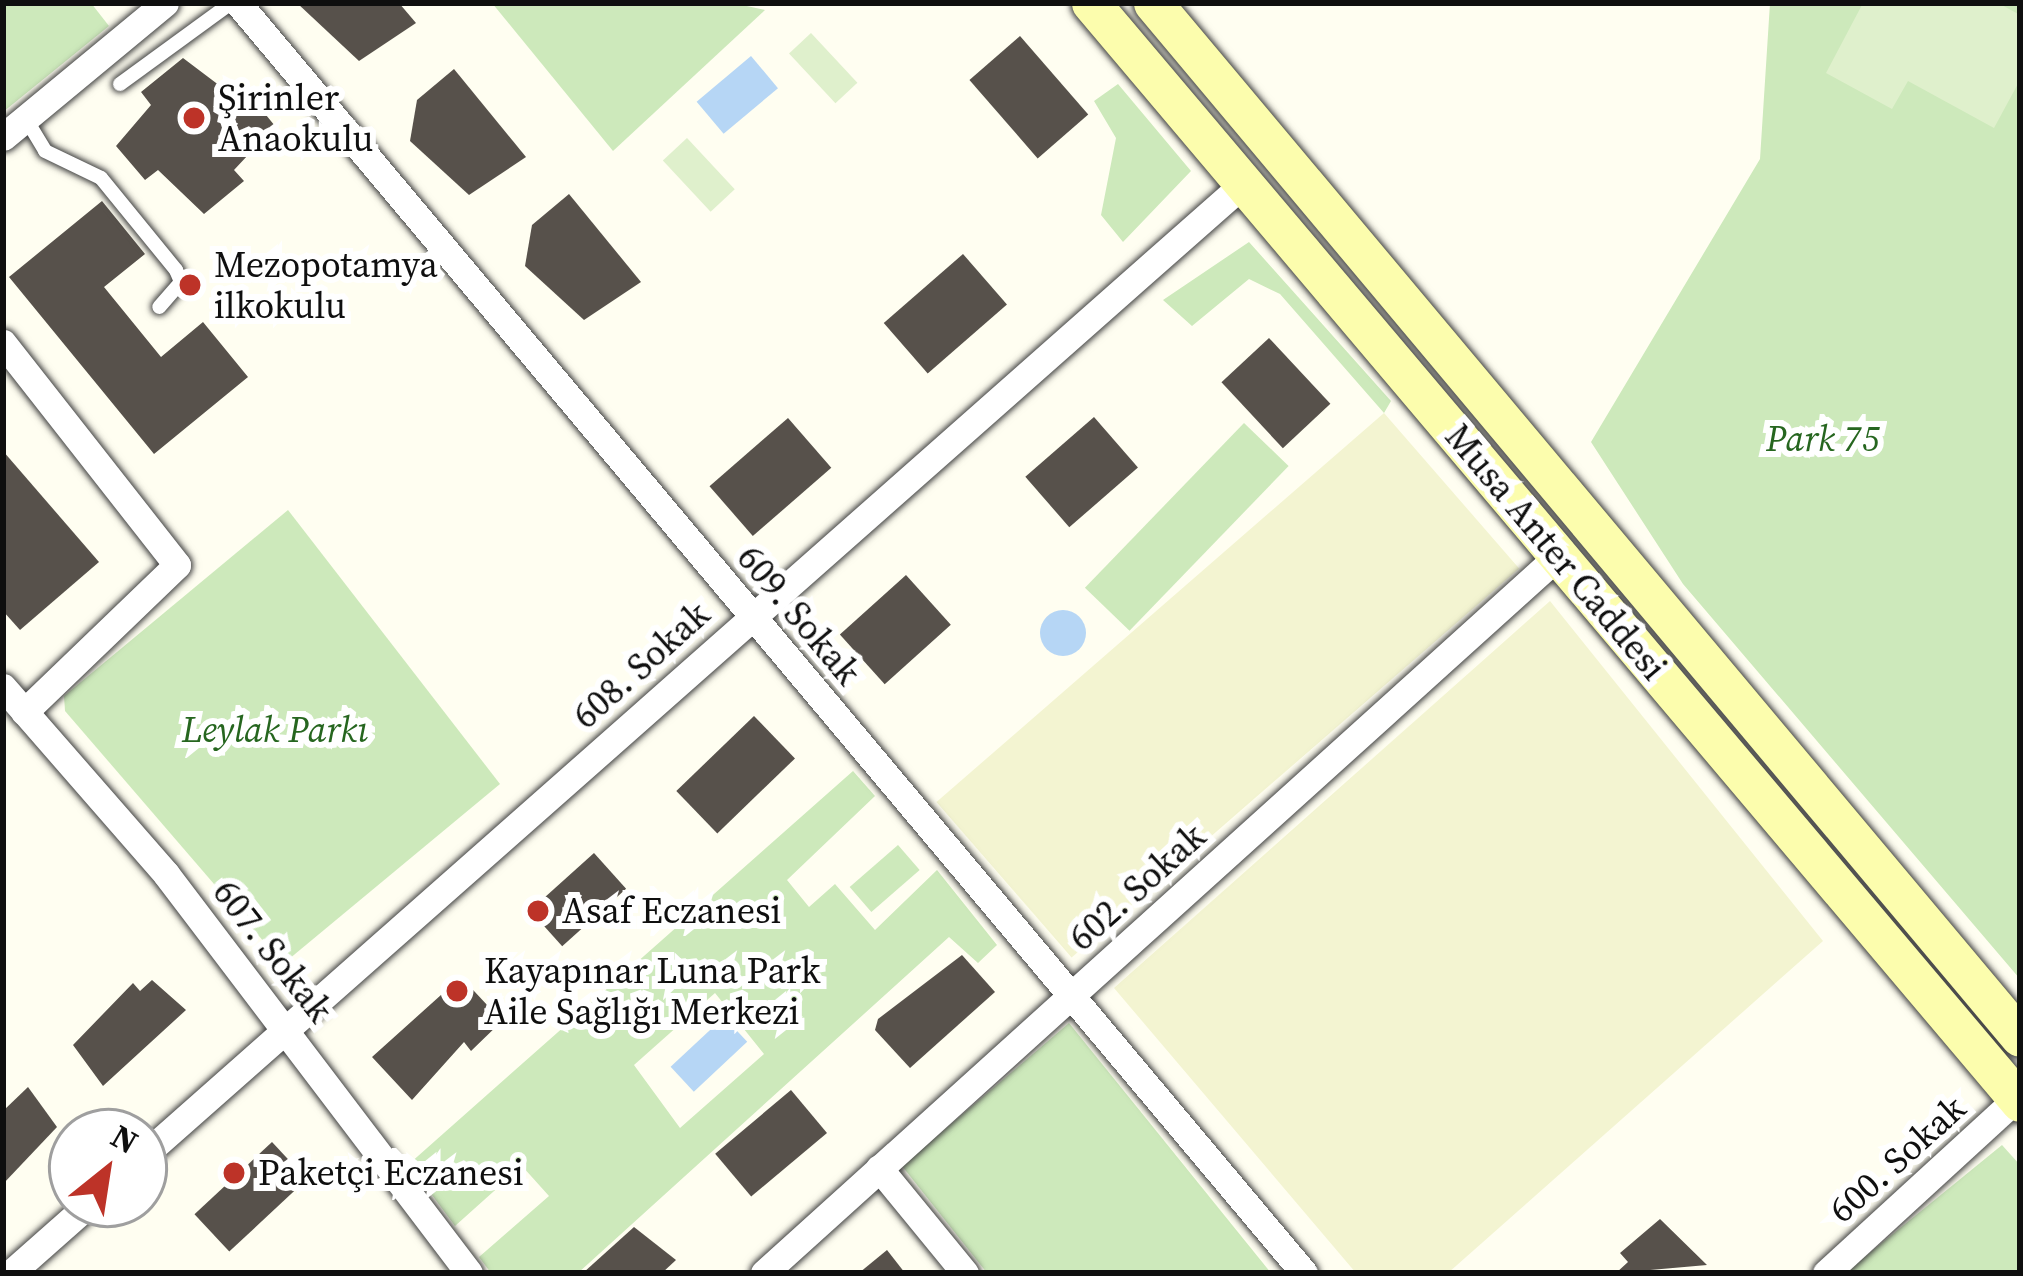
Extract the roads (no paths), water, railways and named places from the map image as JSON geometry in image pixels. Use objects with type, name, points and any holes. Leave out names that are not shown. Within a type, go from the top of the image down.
[{"type":"main road","name":"Musa Anter Caddesi","points":[[1091,3],[2018,1100]]},
{"type":"main road","name":"Musa Anter Caddesi","points":[[1154,3],[2020,1037]]},
{"type":"street","points":[[3,137],[165,3]]},
{"type":"street","name":"609. Sokak","points":[[235,3],[1304,1273]]},
{"type":"street","name":"608. Sokak","points":[[168,1134],[1242,185]]},
{"type":"street","points":[[3,343],[177,566],[24,712]]},
{"type":"street","name":"602. Sokak","points":[[764,1273],[1559,555]]},
{"type":"street","name":"607. Sokak","points":[[3,687],[288,1027],[469,1273]]},
{"type":"street","name":"600. Sokak","points":[[1826,1273],[2018,1100]]},
{"type":"street","points":[[879,1168],[965,1273]]},
{"type":"street","points":[[11,1273],[62,1228]]},
{"type":"lane","points":[[120,84],[235,3]]},
{"type":"lane","points":[[26,118],[45,151],[101,178],[176,270],[181,282],[159,307]]},
{"type":"water","points":[[751,56],[778,88],[724,134],[697,102]]},
{"type":"water","points":[[1063,610],[1079,617],[1086,633],[1079,649],[1063,656],[1047,649],[1040,633],[1047,617]]},
{"type":"water","points":[[724,1017],[747,1042],[694,1092],[671,1067]]},
{"type":"place","name":"Şirinler Anaokulu","points":[[194,118]]},
{"type":"place","name":"Mezopotamya ilkokulu","points":[[190,285]]},
{"type":"place","name":"Asaf Eczanesi","points":[[538,911]]},
{"type":"place","name":"Kayapınar Luna Park Aile Sağlığı Merkezi","points":[[457,991]]},
{"type":"place","name":"Paketçi Eczanesi","points":[[234,1173]]},
{"type":"park label","name":"Park 75","points":[[1823,439]]},
{"type":"park label","name":"Leylak Parkı","points":[[275,730]]}]
